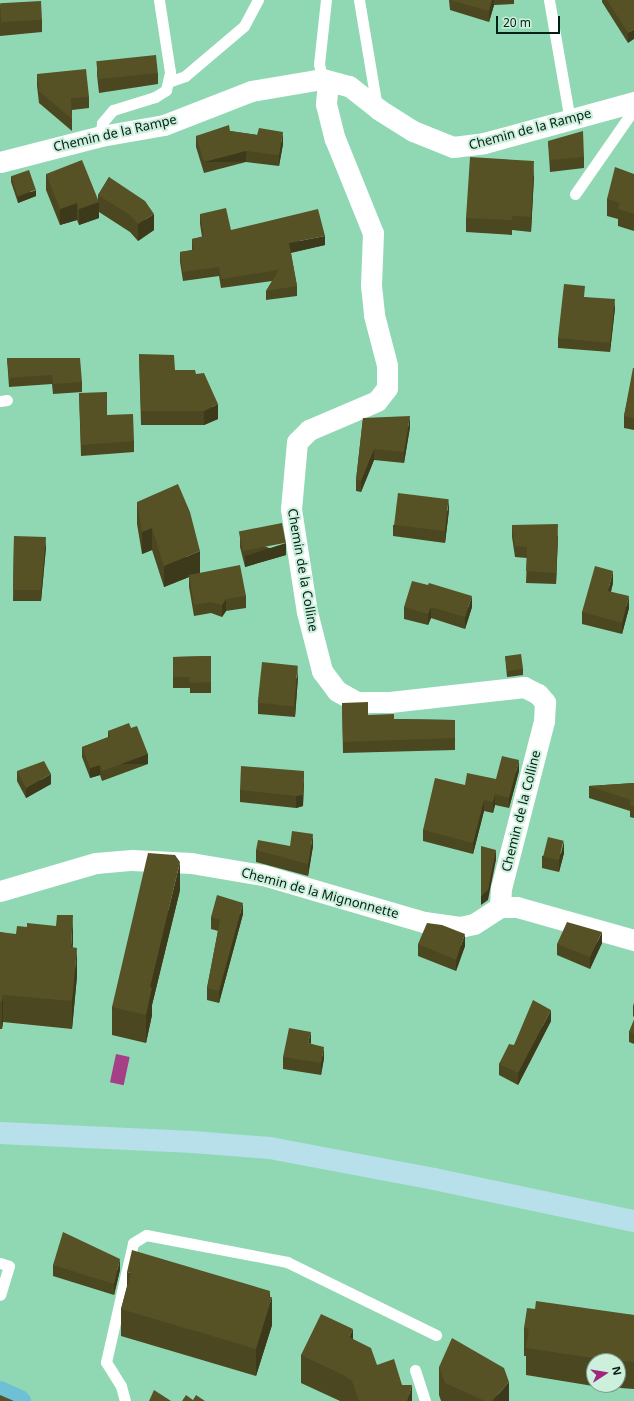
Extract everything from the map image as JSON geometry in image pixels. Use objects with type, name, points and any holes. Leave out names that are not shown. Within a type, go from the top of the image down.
[{"type":"main road","points":[[0,1133],[193,1142],[270,1148],[434,1179],[634,1221]]},
{"type":"main road","points":[[0,1392],[20,1401]]},
{"type":"street","name":"Chemin de la Rampe","points":[[0,162],[101,136],[164,125],[251,91],[325,80],[350,86],[378,110],[413,131],[453,147],[484,143],[634,102]]},
{"type":"street","name":"Chemin de la Colline","points":[[325,80],[326,104],[334,139],[373,233],[371,284],[374,315],[387,365],[387,388],[377,401],[309,430],[296,442],[291,509],[307,612],[322,671],[337,691],[357,702],[390,702],[524,687],[538,694],[545,702],[544,721],[501,888],[500,907]]},
{"type":"street","name":"Chemin de la Mignonnette","points":[[0,891],[96,863],[132,860],[191,863],[263,875],[424,922],[460,928],[474,924],[500,907]]},
{"type":"street","points":[[500,907],[517,908],[634,940]]},
{"type":"lane","points":[[101,136],[102,123],[113,110],[155,97],[166,90],[170,72],[158,0]]},
{"type":"lane","points":[[168,82],[185,76],[244,26],[258,0]]},
{"type":"lane","points":[[325,80],[319,64],[326,0]]},
{"type":"lane","points":[[359,0],[378,110]]},
{"type":"lane","points":[[549,0],[570,120]]},
{"type":"lane","points":[[575,194],[634,109]]},
{"type":"lane","points":[[125,1401],[122,1386],[106,1362],[134,1243],[146,1235],[287,1262],[436,1335]]},
{"type":"lane","points":[[0,1262],[9,1266],[0,1295]]},
{"type":"lane","points":[[415,1370],[425,1401]]},
{"type":"shaded area","points":[[116,1054],[130,1057],[124,1085],[110,1082]]},
{"type":"building","points":[[450,0],[492,0],[489,11]]},
{"type":"building","points":[[607,0],[634,0],[634,29],[628,33]]},
{"type":"building","points":[[41,1],[42,20],[1,22],[0,3]]},
{"type":"building","points":[[156,55],[158,73],[98,79],[96,61]]},
{"type":"building","points":[[86,69],[89,97],[71,98],[72,119],[39,91],[37,74]]},
{"type":"building","points":[[229,125],[230,131],[257,135],[259,128],[283,132],[279,155],[246,151],[204,162],[196,136]]},
{"type":"building","points":[[583,131],[584,157],[550,160],[548,141]]},
{"type":"building","points":[[470,157],[534,161],[531,217],[512,216],[512,220],[466,218]]},
{"type":"building","points":[[82,160],[99,202],[79,209],[77,203],[60,209],[46,174]]},
{"type":"building","points":[[615,167],[634,174],[634,214],[618,209],[620,203],[607,199]]},
{"type":"building","points":[[29,170],[36,190],[18,196],[11,176]]},
{"type":"building","points":[[109,177],[145,201],[154,214],[138,224],[130,215],[98,195]]},
{"type":"building","points":[[226,208],[231,230],[318,209],[325,236],[289,243],[297,286],[266,291],[279,270],[221,279],[219,267],[183,272],[180,252],[194,250],[192,239],[204,236],[200,214]]},
{"type":"building","points":[[564,284],[585,286],[584,297],[615,299],[610,343],[558,338]]},
{"type":"building","points":[[139,354],[174,355],[175,370],[195,370],[196,374],[204,373],[218,404],[204,411],[141,411]]},
{"type":"building","points":[[7,358],[80,358],[82,382],[53,384],[52,375],[9,378]]},
{"type":"building","points":[[634,368],[634,418],[624,416]]},
{"type":"building","points":[[107,392],[107,415],[133,414],[134,441],[81,445],[79,393]]},
{"type":"building","points":[[410,416],[404,452],[374,449],[361,481],[356,480],[363,418]]},
{"type":"building","points":[[178,484],[190,512],[200,551],[164,566],[152,528],[142,532],[137,502]]},
{"type":"building","points":[[398,493],[449,499],[445,531],[394,525]]},
{"type":"building","points":[[282,523],[286,543],[243,551],[239,531]]},
{"type":"building","points":[[558,524],[556,573],[526,571],[527,547],[515,546],[512,525]]},
{"type":"building","points":[[14,536],[46,537],[41,590],[13,590]]},
{"type":"building","points":[[240,565],[246,596],[226,599],[222,605],[211,602],[194,605],[189,575]]},
{"type":"building","points":[[595,566],[613,571],[608,591],[629,596],[622,623],[582,612]]},
{"type":"building","points":[[412,581],[428,585],[429,583],[472,596],[465,617],[431,607],[428,614],[404,607]]},
{"type":"building","points":[[521,654],[523,669],[507,671],[505,656]]},
{"type":"building","points":[[211,656],[211,682],[190,683],[190,677],[173,677],[173,657]]},
{"type":"building","points":[[262,662],[298,666],[294,707],[258,703]]},
{"type":"building","points":[[368,702],[368,715],[394,714],[394,719],[455,720],[455,738],[343,742],[342,703]]},
{"type":"building","points":[[129,723],[131,728],[137,726],[148,754],[102,771],[100,765],[90,768],[82,747],[110,737],[108,731]]},
{"type":"building","points":[[502,756],[519,760],[509,798],[495,794],[493,802],[484,800],[473,843],[423,830],[435,778],[465,785],[467,773],[496,779]]},
{"type":"building","points":[[44,761],[51,774],[26,788],[17,771]]},
{"type":"building","points":[[241,766],[304,771],[303,795],[296,796],[240,790]]},
{"type":"building","points":[[634,783],[634,807],[630,805],[631,800],[589,786]]},
{"type":"building","points":[[292,831],[313,834],[308,864],[256,850],[258,840],[290,846]]},
{"type":"building","points":[[548,837],[564,841],[559,860],[543,856]]},
{"type":"building","points":[[481,846],[496,850],[488,890],[481,896]]},
{"type":"building","points":[[148,853],[175,855],[180,862],[150,987],[152,988],[146,1015],[112,1007]]},
{"type":"building","points":[[217,895],[243,903],[219,991],[207,988],[220,920],[211,917]]},
{"type":"building","points":[[57,915],[73,915],[71,947],[77,948],[72,1001],[3,995],[2,1001],[0,1001],[0,932],[16,934],[17,926],[27,927],[27,923],[56,926]]},
{"type":"building","points":[[567,922],[602,932],[590,957],[557,944]]},
{"type":"building","points":[[427,923],[442,925],[465,934],[456,960],[418,944]]},
{"type":"building","points":[[533,1000],[551,1010],[518,1073],[499,1064],[509,1044],[514,1045]]},
{"type":"building","points":[[634,1020],[634,1034],[629,1032]]},
{"type":"building","points":[[289,1028],[311,1032],[308,1043],[324,1047],[321,1063],[283,1057]]},
{"type":"building","points":[[63,1232],[120,1259],[114,1284],[53,1265]]},
{"type":"building","points":[[132,1250],[270,1291],[269,1297],[272,1297],[256,1349],[121,1309],[131,1273],[127,1272]]},
{"type":"building","points":[[536,1301],[634,1315],[634,1362],[626,1361],[626,1353],[586,1353],[586,1357],[526,1348],[529,1329],[524,1328],[527,1308],[535,1309]]},
{"type":"building","points":[[321,1314],[353,1329],[349,1337],[371,1348],[377,1365],[394,1359],[402,1385],[412,1385],[407,1401],[359,1401],[352,1381],[345,1376],[301,1355]]},
{"type":"building","points":[[452,1338],[504,1368],[509,1382],[492,1401],[485,1401],[445,1383],[439,1367]]},
{"type":"building","points":[[154,1390],[171,1401],[149,1401]]},
{"type":"building","points":[[0,1395],[14,1401],[0,1401]]},
{"type":"building","points":[[186,1395],[193,1400],[196,1395],[205,1401],[182,1401]]}]
